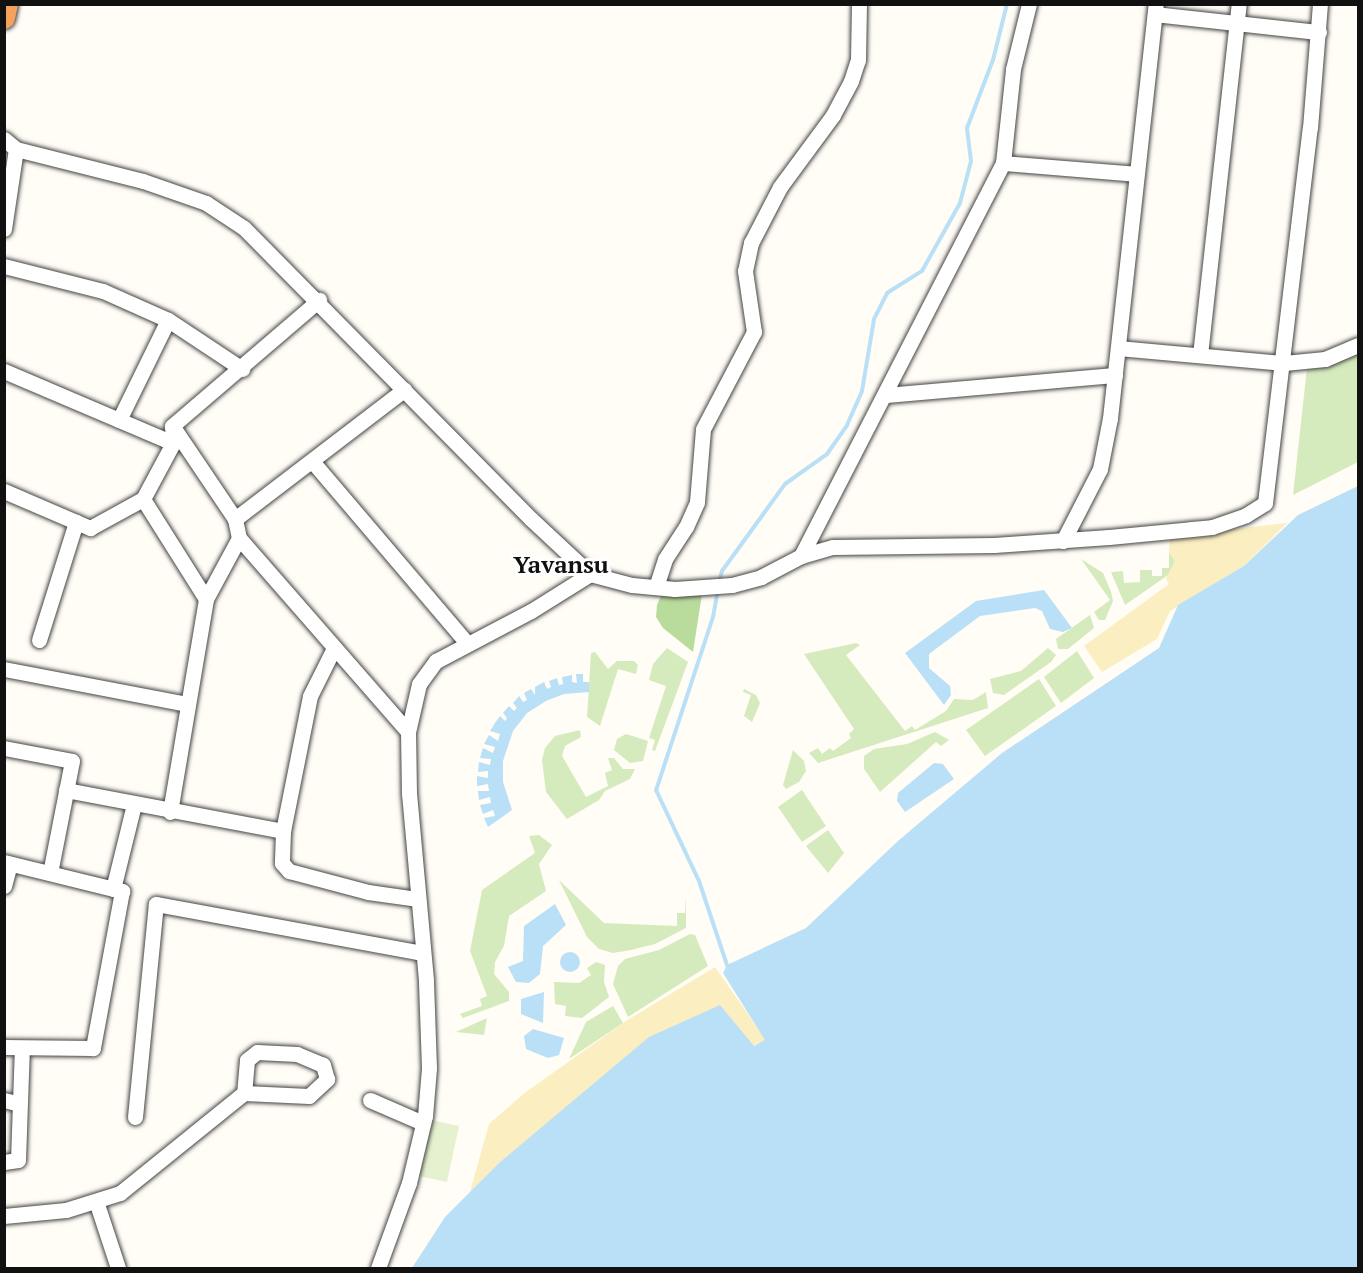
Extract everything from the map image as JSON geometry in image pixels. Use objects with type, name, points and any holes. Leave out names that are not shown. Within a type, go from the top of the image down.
[{"type":"highway","points":[[4,18],[7,4]]},
{"type":"street","points":[[656,587],[665,559],[686,527],[697,502],[703,429],[754,332],[745,271],[751,243],[780,187],[833,115],[851,81],[858,60],[859,4]]},
{"type":"street","points":[[801,556],[1003,163],[1013,69],[1029,4]]},
{"type":"street","points":[[1200,355],[1239,4]]},
{"type":"street","points":[[4,229],[8,146],[143,181],[206,203],[244,228],[319,300],[404,390],[590,574],[656,587],[732,585],[761,577],[801,556],[833,547],[1064,540],[1212,527],[1246,515],[1265,503],[1284,363],[1320,4]]},
{"type":"street","points":[[1064,540],[1100,469],[1115,375],[1156,9],[1319,32]]},
{"type":"street","points":[[1003,163],[1137,174]]},
{"type":"street","points":[[4,266],[103,291],[168,320],[242,369]]},
{"type":"street","points":[[172,426],[242,369],[319,300]]},
{"type":"street","points":[[118,420],[168,320]]},
{"type":"street","points":[[1118,348],[1284,363],[1325,359],[1359,345]]},
{"type":"street","points":[[4,371],[173,443]]},
{"type":"street","points":[[885,395],[1115,375]]},
{"type":"street","points":[[235,519],[404,390]]},
{"type":"street","points":[[4,491],[90,528],[143,499],[173,443],[172,426]]},
{"type":"street","points":[[172,426],[235,519],[239,538],[408,732]]},
{"type":"street","points":[[312,461],[465,642]]},
{"type":"street","points":[[143,499],[206,599]]},
{"type":"street","points":[[39,640],[76,522]]},
{"type":"street","points":[[170,812],[206,599],[239,538]]},
{"type":"street","points":[[378,1269],[409,1183],[423,1123],[429,1068],[408,732],[419,684],[436,661],[465,642],[531,611],[590,574]]},
{"type":"street","points":[[334,648],[310,696],[283,831],[282,860],[289,871],[368,892],[417,899]]},
{"type":"street","points":[[4,669],[188,704]]},
{"type":"street","points":[[4,748],[72,761],[50,873]]},
{"type":"street","points":[[66,790],[170,812],[283,831]]},
{"type":"street","points":[[113,889],[134,804]]},
{"type":"street","points":[[4,886],[8,863],[122,891],[93,1048],[4,1047]]},
{"type":"street","points":[[135,1117],[156,904],[423,953]]},
{"type":"street","points":[[4,1162],[18,1161],[22,1048]]},
{"type":"street","points":[[4,1216],[66,1210],[120,1193],[244,1093],[309,1096],[327,1079],[323,1065],[297,1054],[257,1052],[247,1060],[244,1093]]},
{"type":"street","points":[[4,1100],[20,1104]]},
{"type":"street","points":[[370,1100],[423,1123]]},
{"type":"street","points":[[96,1201],[118,1269]]},
{"type":"green space","points":[[1358,353],[1358,462],[1293,495],[1307,368],[1327,367]]},
{"type":"green space","points":[[1169,552],[1175,561],[1171,573],[1125,605],[1111,572],[1123,571],[1124,583],[1140,582],[1140,570],[1152,570],[1152,576],[1162,576],[1162,568],[1169,568]]},
{"type":"green space","points":[[1081,559],[1103,573],[1111,592],[1113,601],[1105,620],[1099,620],[1094,612],[1110,600]]},
{"type":"green space","points":[[702,594],[693,652],[663,628],[656,617],[657,605],[661,596]]},
{"type":"green space","points":[[1090,615],[1094,628],[1068,649],[1058,649],[1056,639]]},
{"type":"green space","points":[[856,643],[860,645],[846,655],[905,731],[912,726],[915,730],[946,711],[954,699],[973,700],[986,692],[988,708],[818,763],[809,753],[818,748],[822,754],[830,748],[833,751],[851,738],[849,734],[854,729],[804,654]]},
{"type":"green space","points":[[667,648],[688,662],[655,751],[652,750],[655,740],[649,738],[666,686],[649,680],[653,664]]},
{"type":"green space","points":[[1048,648],[1056,655],[1051,662],[1004,695],[993,693],[990,679],[1021,671]]},
{"type":"green space","points":[[1077,651],[1094,678],[1061,703],[1044,677]]},
{"type":"green space","points":[[595,652],[608,669],[617,661],[634,661],[638,665],[636,674],[618,669],[600,726],[587,717],[591,653]]},
{"type":"green space","points":[[1039,679],[1056,706],[985,756],[966,730]]},
{"type":"green space","points":[[744,689],[756,695],[760,703],[752,722],[744,716],[751,695],[743,692]]},
{"type":"green space","points":[[580,730],[581,737],[565,746],[562,756],[586,797],[608,786],[605,773],[612,770],[608,758],[614,758],[623,769],[635,769],[630,779],[605,791],[599,800],[567,819],[546,792],[542,760],[545,748],[555,736]]},
{"type":"green space","points":[[935,732],[949,740],[941,746],[936,742],[880,792],[864,769],[864,756],[874,749],[907,744]]},
{"type":"green space","points":[[626,734],[648,741],[643,761],[630,763],[614,750],[617,739]]},
{"type":"green space","points":[[793,750],[804,761],[806,771],[799,782],[786,789],[783,785]]},
{"type":"green space","points":[[802,790],[826,826],[802,842],[778,807]]},
{"type":"green space","points":[[828,830],[844,853],[828,873],[806,846]]},
{"type":"green space","points":[[539,835],[552,845],[539,864],[546,891],[509,916],[504,946],[495,962],[494,974],[509,992],[509,1001],[463,1018],[460,1014],[482,1006],[480,999],[487,996],[470,951],[482,890],[535,853],[529,836]]},
{"type":"green space","points":[[559,880],[604,923],[677,926],[677,913],[685,913],[686,895],[686,928],[655,944],[631,950],[613,953],[599,949],[587,937]]},
{"type":"green space","points":[[690,934],[695,935],[708,966],[628,1017],[613,984],[618,966],[625,959],[659,950]]},
{"type":"green space","points":[[596,962],[605,965],[604,982],[609,997],[582,1018],[565,1016],[566,1006],[555,1004],[554,982],[579,983],[591,975],[587,968]]},
{"type":"green space","points":[[613,1006],[623,1023],[569,1059],[586,1022]]},
{"type":"green space","points":[[487,1018],[484,1035],[456,1032]]},
{"type":"green space","points":[[431,1120],[459,1126],[447,1182],[419,1176]]},
{"type":"sand","points":[[1287,523],[1244,566],[1170,611],[1157,639],[1102,672],[1084,646],[1169,584],[1166,578],[1175,561],[1169,552],[1170,536]]},
{"type":"sand","points":[[715,967],[766,1040],[499,1163],[470,1192],[489,1124],[526,1092],[626,1021]]},
{"type":"water","points":[[1358,486],[1358,1268],[412,1268],[445,1217],[499,1163],[649,1037],[720,1005],[754,1046],[765,1040],[723,973],[727,965],[806,928],[898,841],[1002,753],[1159,648],[1178,605],[1244,566],[1298,515]]},
{"type":"water","points":[[1044,590],[1072,628],[1063,632],[1050,629],[1042,611],[1035,608],[980,616],[929,654],[929,668],[950,686],[951,695],[944,705],[905,653],[976,601]]},
{"type":"water","points":[[576,674],[583,674],[583,682],[589,682],[589,692],[564,694],[546,701],[527,713],[513,731],[503,761],[503,782],[512,810],[488,827],[484,818],[495,816],[493,810],[483,814],[480,805],[491,803],[490,797],[479,800],[478,791],[489,791],[488,784],[477,786],[477,776],[488,778],[488,771],[478,772],[479,762],[490,765],[491,759],[480,758],[483,748],[493,753],[495,747],[484,744],[489,735],[498,741],[500,734],[490,731],[500,716],[505,721],[507,718],[503,713],[509,706],[514,711],[517,708],[513,703],[519,696],[523,702],[527,700],[524,693],[531,689],[535,695],[535,687],[544,682],[547,689],[551,687],[549,681],[557,678],[559,685],[563,684],[562,677],[572,675],[572,682],[577,683]]},
{"type":"water","points":[[934,763],[943,764],[954,779],[905,812],[897,801],[898,793]]},
{"type":"water","points":[[555,904],[566,925],[543,946],[540,974],[529,983],[516,982],[508,967],[523,961],[524,926]]},
{"type":"water","points":[[570,952],[577,955],[580,962],[577,969],[570,972],[563,969],[560,962],[563,955]]},
{"type":"water","points":[[544,992],[543,1023],[521,1014],[521,999]]},
{"type":"water","points":[[533,1029],[564,1038],[559,1055],[548,1058],[526,1049],[524,1036]]},
{"type":"waterway","points":[[719,582],[722,571],[785,484],[827,454],[847,425],[862,391],[874,319],[887,293],[922,271],[960,203],[971,161],[967,128],[993,60],[1007,4]]},
{"type":"waterway","points":[[718,589],[713,617],[656,790],[699,881],[727,965]]},
{"type":"district","name":"Yavansu","points":[[561,565]]}]
